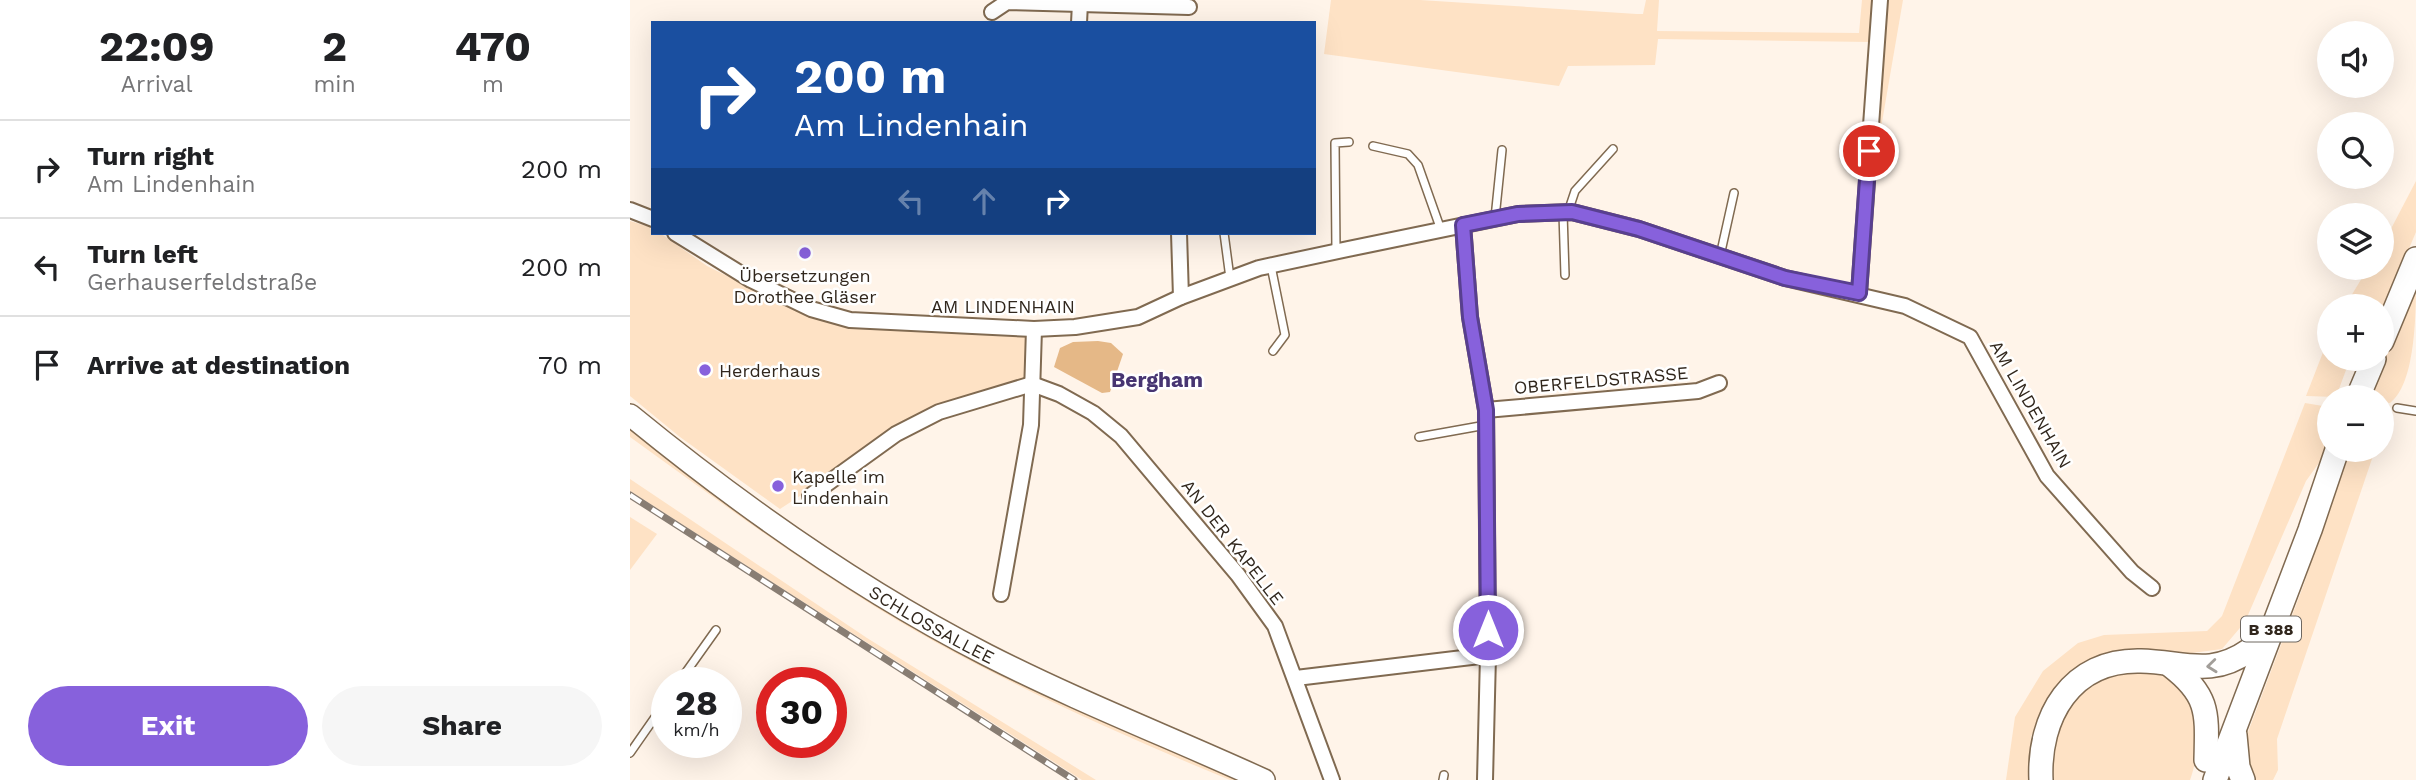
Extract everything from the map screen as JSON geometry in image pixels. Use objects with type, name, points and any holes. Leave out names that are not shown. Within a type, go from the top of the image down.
[{"type":"main road","points":[[2394,312],[2416,258]]},
{"type":"main road","name":"SCHLOSSALLEE","points":[[630,415],[771,521],[900,607],[988,655],[1264,780]]},
{"type":"main road","name":"B 388","points":[[2207,773],[2234,729],[2310,530],[2332,462]]},
{"type":"main road","name":"B 388","points":[[2207,773],[2250,650],[2300,526],[2327,475]]},
{"type":"main road","name":"B 388","points":[[2041,780],[2042,743],[2053,710],[2073,686],[2085,677],[2116,664],[2141,661],[2171,666],[2220,666],[2250,650]]},
{"type":"main road","points":[[2171,666],[2196,688],[2205,707],[2208,730],[2207,773]]},
{"type":"main road","name":"B 388","points":[[2234,729],[2238,767],[2243,780]]},
{"type":"street","points":[[1859,293],[1880,0]]},
{"type":"street","points":[[992,12],[1007,2],[1189,3],[1188,21]]},
{"type":"street","points":[[1079,21],[1080,3]]},
{"type":"street","points":[[630,211],[651,218]]},
{"type":"street","name":"AM LINDENHAIN","points":[[678,235],[751,280],[811,309],[850,320],[1034,329],[1075,327],[1138,317],[1181,296],[1271,265],[1518,214],[1565,213],[1639,229],[1785,278],[1859,293],[1926,314],[1970,337],[2047,476],[2132,572],[2152,588]]},
{"type":"street","points":[[1463,225],[1470,317],[1486,417],[1488,655],[1485,780]]},
{"type":"street","points":[[1179,235],[1181,296]]},
{"type":"street","points":[[1001,594],[1031,425],[1034,329]]},
{"type":"street","name":"OBERFELDSTRASSE","points":[[1486,417],[1698,391],[1719,383]]},
{"type":"street","points":[[810,496],[896,434],[939,412],[1032,384]]},
{"type":"street","name":"AN DER KAPELLE","points":[[1032,384],[1059,394],[1093,413],[1121,436],[1261,607],[1275,626],[1332,780]]},
{"type":"street","points":[[1296,678],[1488,655]]},
{"type":"lane","points":[[1336,251],[1335,143],[1349,142]]},
{"type":"lane","points":[[1373,146],[1408,154],[1418,164],[1440,230]]},
{"type":"lane","points":[[1565,275],[1565,213],[1580,184],[1612,149]]},
{"type":"lane","points":[[1495,219],[1502,150]]},
{"type":"lane","points":[[1720,257],[1734,192]]},
{"type":"lane","points":[[1224,235],[1230,278]]},
{"type":"lane","points":[[1271,265],[1285,335],[1273,351]]},
{"type":"lane","points":[[2397,408],[2416,411]]},
{"type":"lane","points":[[1419,437],[1486,417]]},
{"type":"lane","points":[[690,667],[716,630]]},
{"type":"lane","points":[[630,753],[651,723]]},
{"type":"shaded area","points":[[1331,0],[1420,0],[1643,14],[1646,0],[1659,0],[1657,31],[1859,33],[1862,0],[1873,0],[1871,42],[1658,39],[1655,65],[1568,66],[1559,86],[1324,54]]},
{"type":"shaded area","points":[[1885,0],[1903,0],[1876,157]]},
{"type":"shaded area","points":[[2416,181],[2416,232],[2390,294],[2352,294],[2361,280],[2394,280],[2394,223]]},
{"type":"shaded area","points":[[630,221],[650,227],[651,235],[663,235],[707,266],[792,308],[848,327],[1025,334],[1026,378],[935,407],[780,509],[680,437],[630,396]]},
{"type":"shaded area","points":[[2416,280],[2416,310],[2410,364],[2399,394],[2394,399],[2394,385],[2372,385],[2378,371],[2394,371],[2394,333]]},
{"type":"shaded area","points":[[1073,342],[1111,343],[1123,354],[1110,392],[1102,393],[1054,367],[1060,348]]},
{"type":"shaded area","points":[[2317,368],[2317,371],[2346,371],[2340,385],[2317,385],[2317,396],[2306,396]]},
{"type":"shaded area","points":[[2305,403],[2317,405],[2317,462],[2320,462],[2306,481],[2245,622],[2222,649],[2177,655],[2063,681],[2046,702],[2031,737],[2029,780],[2006,780],[2015,717],[2043,671],[2078,643],[2104,635],[2207,631],[2222,616]]},
{"type":"shaded area","points":[[630,426],[777,534],[1242,780],[1230,780],[1110,728],[991,672],[914,630],[805,562],[630,437]]},
{"type":"shaded area","points":[[2343,462],[2371,462],[2277,739],[2278,770],[2273,780],[2253,780],[2246,761],[2245,740],[2304,584]]},
{"type":"shaded area","points":[[630,479],[867,638],[1096,780],[1082,780],[630,491]]},
{"type":"shaded area","points":[[630,517],[657,534],[630,570]]},
{"type":"shaded area","points":[[2146,670],[2173,681],[2191,704],[2197,742],[2190,780],[2049,780],[2057,730],[2072,700],[2083,687],[2114,672]]},
{"type":"railway","points":[[630,495],[1074,780]]},
{"type":"place","name":"Übersetzungen Dorothee Gläser","points":[[805,253]]},
{"type":"place","name":"Herderhaus","points":[[705,370]]},
{"type":"place","name":"Kapelle im Lindenhain","points":[[778,486]]},
{"type":"district","name":"Bergham","points":[[1157,379]]},
{"type":"route","points":[[1488,630],[1486,410],[1470,317],[1463,225],[1518,214],[1572,212],[1639,229],[1785,278],[1859,293],[1869,151]]}]
